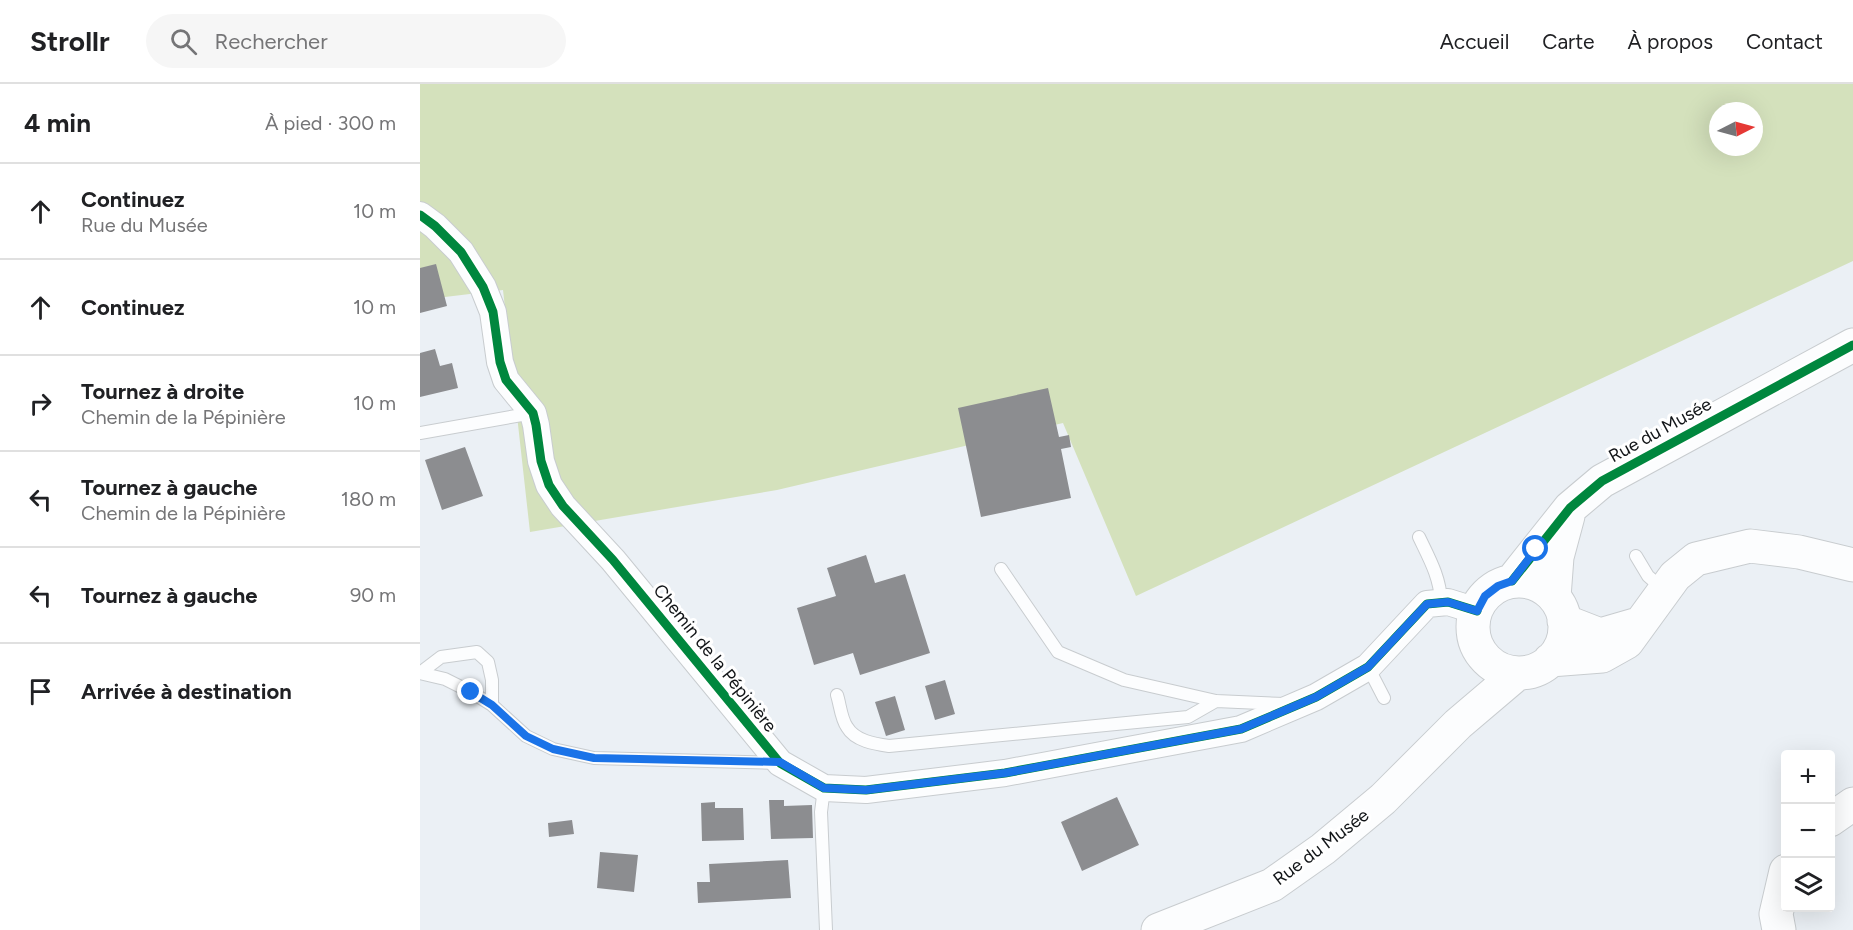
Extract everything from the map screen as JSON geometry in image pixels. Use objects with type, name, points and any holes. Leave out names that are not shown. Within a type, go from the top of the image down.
[{"type":"main road","name":"Rue du Musée","points":[[1512,581],[1570,508],[1602,481],[1853,345]]},
{"type":"main road","points":[[1559,609],[1557,557],[1570,508]]},
{"type":"main road","points":[[1550,660],[1602,656],[1627,642],[1675,576],[1696,559],[1750,546],[1799,552],[1853,565]]},
{"type":"main road","points":[[1512,581],[1528,582],[1542,587],[1559,609],[1565,625],[1563,641],[1550,660],[1533,671],[1518,673],[1503,670],[1490,663],[1475,638],[1474,623],[1485,596],[1498,586],[1512,581]]},
{"type":"main road","points":[[1559,609],[1600,635],[1642,622]]},
{"type":"main road","name":"Rue du Musée","points":[[1458,724],[1474,691],[1481,651]]},
{"type":"main road","name":"Rue du Musée","points":[[1158,930],[1272,885],[1323,849],[1383,799],[1458,724],[1518,673]]},
{"type":"main road","points":[[1835,817],[1853,804]]},
{"type":"main road","points":[[1774,925],[1781,891]]},
{"type":"street","name":"Chemin de la Pépinière","points":[[420,215],[435,226],[461,252],[483,287],[493,312],[500,362],[506,380],[533,413],[541,461],[549,484],[563,506],[613,560],[780,762],[824,788],[866,790],[1005,773],[1241,729],[1316,697],[1368,667],[1427,604],[1441,602]]},
{"type":"street","points":[[1441,602],[1477,611]]},
{"type":"lane","points":[[420,433],[533,413]]},
{"type":"lane","points":[[1419,537],[1434,567],[1441,602]]},
{"type":"lane","points":[[1636,556],[1648,576],[1665,591]]},
{"type":"lane","points":[[1001,568],[1058,652],[1124,680],[1216,701],[1299,705]]},
{"type":"lane","points":[[420,673],[441,657],[477,652],[488,662],[492,680],[492,705]]},
{"type":"lane","points":[[1368,667],[1384,698]]},
{"type":"lane","points":[[420,673],[445,679],[492,705],[526,736],[553,749],[594,758],[780,762]]},
{"type":"lane","points":[[837,695],[847,727],[856,736],[871,743],[889,746],[1188,717],[1216,701]]},
{"type":"lane","points":[[824,788],[820,812],[826,930]]},
{"type":"green space","points":[[420,84],[1853,84],[1853,261],[1136,596],[1063,423],[777,490],[530,532],[503,290],[420,300]]},
{"type":"building","points":[[436,264],[447,306],[420,313],[420,268]]},
{"type":"building","points":[[435,349],[440,366],[452,363],[458,388],[420,397],[420,353]]},
{"type":"building","points":[[1048,388],[1059,437],[1069,435],[1071,447],[1061,449],[1071,498],[981,517],[958,408]]},
{"type":"building","points":[[465,447],[483,496],[442,510],[425,460]]},
{"type":"building","points":[[866,555],[875,583],[905,574],[930,653],[860,675],[853,653],[814,665],[797,608],[836,596],[827,568]]},
{"type":"building","points":[[945,680],[955,714],[935,720],[925,686]]},
{"type":"building","points":[[895,696],[905,730],[886,736],[875,702]]},
{"type":"building","points":[[1117,797],[1139,845],[1082,871],[1061,822]]},
{"type":"building","points":[[769,800],[784,800],[784,806],[812,805],[813,838],[771,839]]},
{"type":"building","points":[[715,802],[715,808],[743,808],[744,840],[702,841],[701,803]]},
{"type":"building","points":[[572,820],[574,834],[549,837],[548,823]]},
{"type":"building","points":[[600,852],[638,855],[634,892],[597,888]]},
{"type":"building","points":[[788,860],[791,898],[698,903],[697,882],[710,882],[709,864]]},
{"type":"cycle path","points":[[420,215],[435,226],[461,252],[483,287],[493,312],[500,362],[506,380],[533,413],[541,461],[549,485],[563,506],[613,560],[780,763],[824,788],[866,790],[1005,773],[1241,729],[1316,697],[1368,667],[1427,604],[1448,602],[1477,611]]},
{"type":"cycle path","points":[[1512,581],[1570,508],[1602,481],[1853,345]]},
{"type":"route","points":[[471,692],[492,705],[526,736],[553,749],[594,758],[780,762],[824,788],[866,790],[1005,773],[1241,729],[1299,705],[1368,667],[1427,604],[1448,602],[1477,611],[1485,596],[1498,586],[1512,581],[1536,549]]}]
